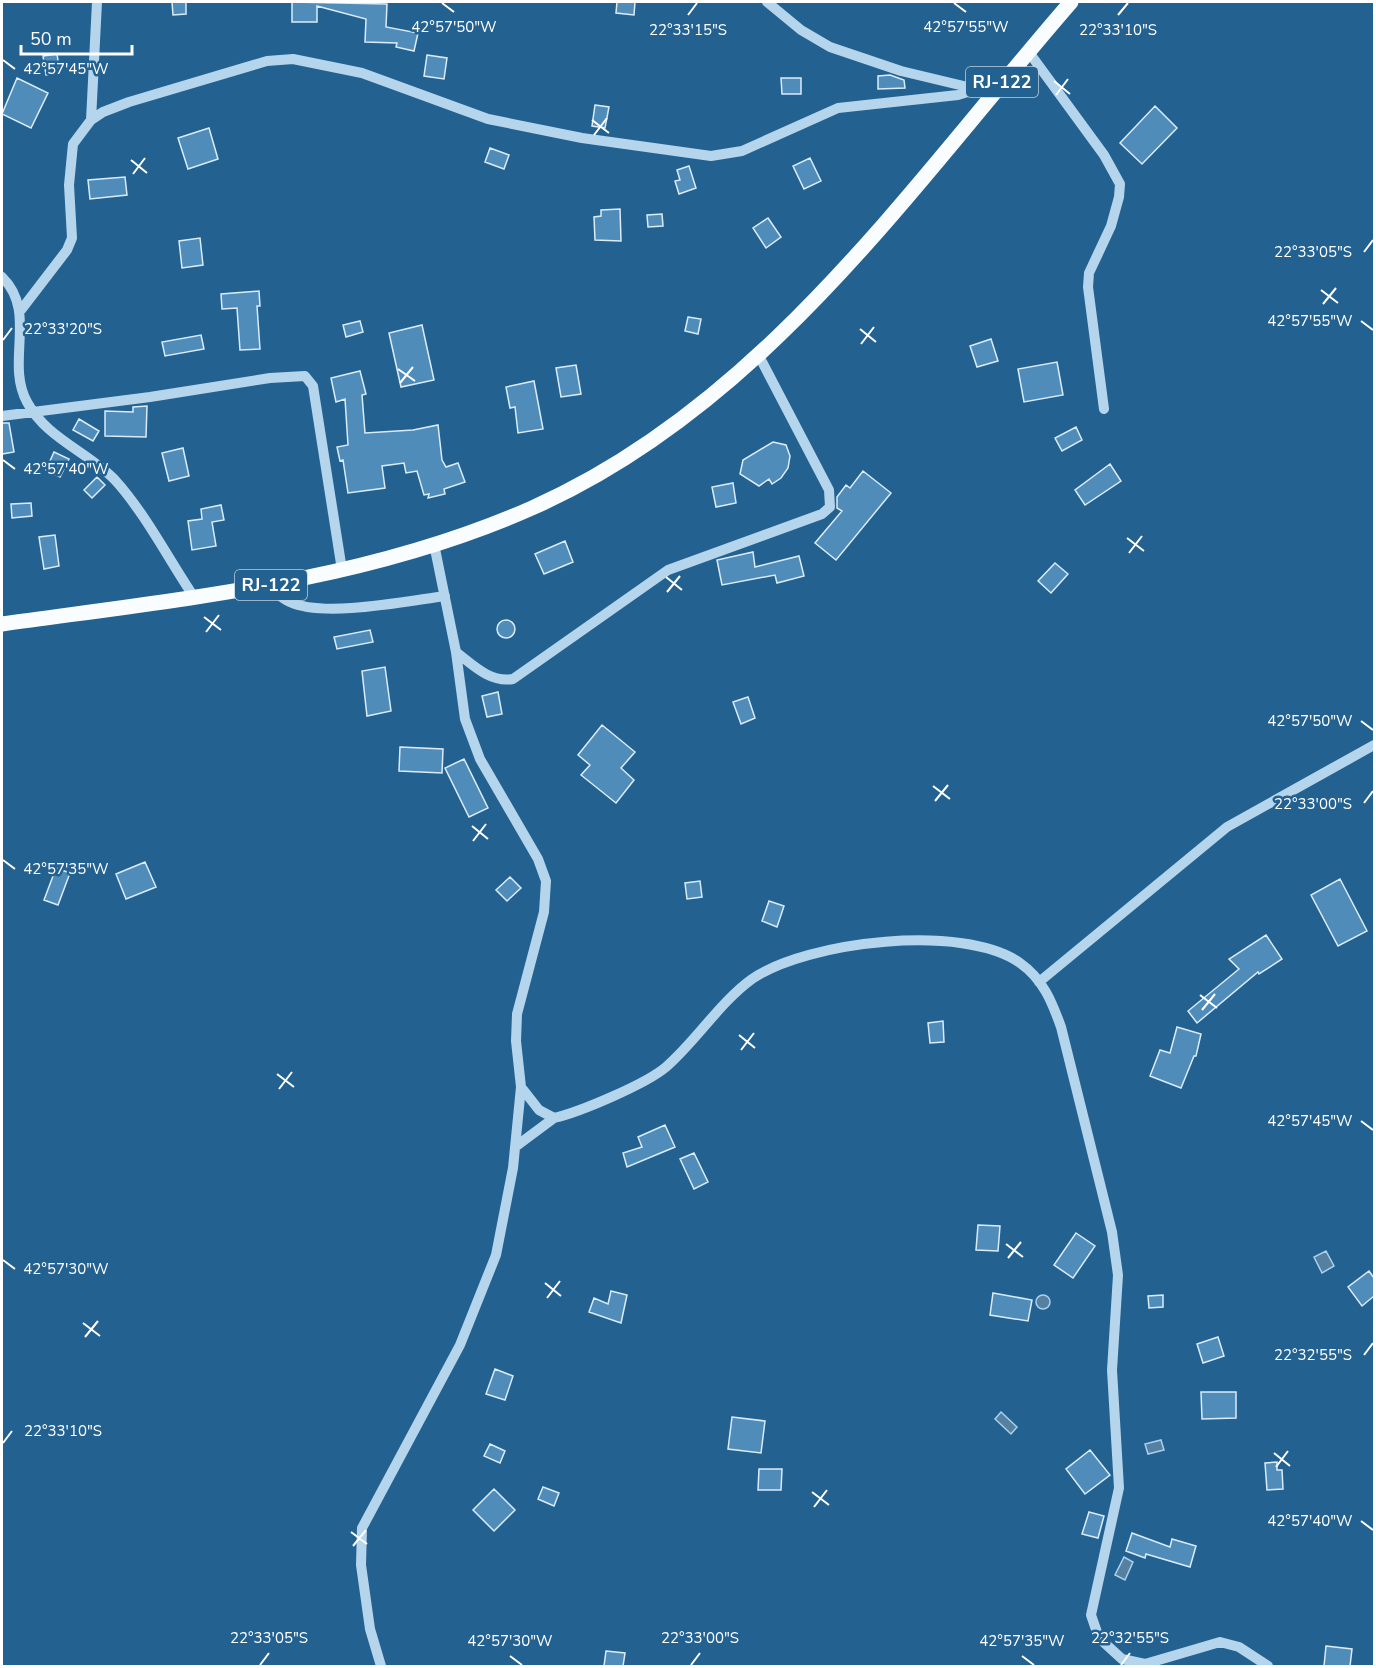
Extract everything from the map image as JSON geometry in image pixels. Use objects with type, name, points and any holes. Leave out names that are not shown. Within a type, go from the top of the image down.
[{"type":"main road","name":"RJ-122","points":[[2,624],[267,586],[342,570],[434,544],[532,508],[608,467],[697,407],[798,316],[868,240],[1071,2]]},
{"type":"street","points":[[91,120],[97,2]]},
{"type":"street","points":[[767,2],[801,30],[830,47],[901,71],[993,93]]},
{"type":"street","points":[[1028,51],[1104,155],[1119,184],[1119,197],[1111,226],[1089,273],[1088,287],[1104,409]]},
{"type":"street","points":[[21,310],[67,250],[72,238],[69,185],[73,144],[91,120],[129,102],[247,65],[293,59],[362,74],[488,119],[632,146],[711,156],[742,151],[838,108],[958,95],[974,90]]},
{"type":"street","points":[[2,277],[12,290],[21,310],[21,381],[26,400],[32,410],[55,434],[114,480],[194,597]]},
{"type":"street","points":[[456,652],[492,677],[503,681],[513,679],[668,570],[822,514],[830,507],[829,490],[758,354]]},
{"type":"street","points":[[2,416],[32,410],[150,397],[270,378],[305,376],[313,386],[342,570]]},
{"type":"street","points":[[381,1666],[370,1629],[364,1586],[360,1547],[362,1528],[460,1345],[496,1256],[515,1147],[521,1088],[516,1041],[517,1014],[544,912],[546,881],[538,859],[480,759],[465,719],[456,652],[434,544]]},
{"type":"street","points":[[267,586],[290,602],[305,607],[360,607],[445,596]]},
{"type":"street","points":[[1039,982],[1227,827],[1374,745]]},
{"type":"street","points":[[515,1147],[554,1118],[638,1083],[664,1068],[723,1006],[753,979],[804,956],[845,946],[902,940],[945,941],[987,949],[1018,961],[1050,997],[1061,1027],[1112,1232],[1118,1275],[1113,1370],[1119,1488],[1090,1615],[1099,1638],[1122,1659],[1145,1664],[1220,1642],[1239,1647],[1268,1666]]},
{"type":"street","points":[[521,1088],[539,1110],[554,1118]]},
{"type":"water","points":[[1326,1251],[1334,1266],[1322,1273],[1314,1257]]},
{"type":"water","points":[[1040,1295],[1046,1295],[1050,1302],[1046,1309],[1040,1309],[1036,1305],[1036,1299]]},
{"type":"water","points":[[1001,1412],[1017,1427],[1011,1434],[995,1419]]},
{"type":"water","points":[[1161,1440],[1164,1450],[1148,1454],[1145,1444]]},
{"type":"water","points":[[1124,1557],[1133,1562],[1125,1580],[1115,1575]]},
{"type":"building","points":[[172,2],[186,2],[186,14],[173,15]]},
{"type":"building","points":[[292,2],[387,4],[386,27],[418,33],[414,51],[396,47],[397,43],[365,42],[366,19],[317,6],[317,22],[292,22]]},
{"type":"building","points":[[617,2],[635,2],[634,15],[616,13]]},
{"type":"building","points":[[57,54],[60,73],[46,75],[43,56]]},
{"type":"building","points":[[427,55],[447,58],[444,79],[424,76]]},
{"type":"building","points":[[890,75],[904,80],[905,88],[878,89],[878,76]]},
{"type":"building","points":[[17,78],[48,93],[31,128],[2,114]]},
{"type":"building","points":[[781,78],[801,78],[801,94],[782,94]]},
{"type":"building","points":[[595,105],[609,107],[605,128],[592,126]]},
{"type":"building","points":[[1155,106],[1177,128],[1142,164],[1120,143]]},
{"type":"building","points":[[209,128],[218,159],[188,169],[178,138]]},
{"type":"building","points":[[490,148],[509,155],[504,169],[485,162]]},
{"type":"building","points":[[810,158],[821,181],[804,189],[793,166]]},
{"type":"building","points":[[689,166],[696,188],[679,194],[675,181],[680,180],[677,170]]},
{"type":"building","points":[[125,177],[127,195],[90,199],[88,180]]},
{"type":"building","points":[[620,209],[621,241],[595,240],[594,217],[601,216],[601,210]]},
{"type":"building","points":[[662,214],[663,226],[648,227],[647,215]]},
{"type":"building","points":[[768,218],[781,237],[766,248],[753,228]]},
{"type":"building","points":[[200,238],[203,265],[182,268],[179,241]]},
{"type":"building","points":[[259,291],[260,306],[257,306],[260,349],[240,350],[237,308],[222,309],[221,294]]},
{"type":"building","points":[[688,317],[701,319],[698,334],[685,331]]},
{"type":"building","points":[[360,321],[363,332],[346,337],[343,325]]},
{"type":"building","points":[[422,325],[434,380],[401,387],[389,333]]},
{"type":"building","points":[[201,335],[204,349],[165,356],[162,342]]},
{"type":"building","points":[[991,339],[998,361],[977,367],[970,346]]},
{"type":"building","points":[[1057,362],[1063,395],[1024,402],[1018,369]]},
{"type":"building","points":[[576,365],[581,394],[561,397],[556,368]]},
{"type":"building","points":[[360,371],[366,394],[362,395],[365,433],[413,430],[438,425],[442,460],[446,467],[458,463],[465,482],[444,489],[445,494],[428,498],[429,494],[424,495],[417,471],[406,473],[404,463],[382,466],[385,488],[348,493],[343,460],[340,461],[337,447],[348,445],[345,399],[336,402],[331,378]]},
{"type":"building","points":[[534,381],[543,429],[518,433],[515,407],[510,408],[506,387]]},
{"type":"building","points":[[147,406],[146,437],[105,436],[105,411],[133,412],[133,407]]},
{"type":"building","points":[[79,419],[99,431],[93,441],[73,430]]},
{"type":"building","points":[[2,423],[9,423],[14,452],[2,454]]},
{"type":"building","points":[[1076,427],[1082,440],[1062,451],[1055,438]]},
{"type":"building","points":[[773,442],[786,445],[790,456],[788,468],[781,478],[772,484],[769,479],[759,486],[740,474],[743,460]]},
{"type":"building","points":[[183,448],[189,476],[169,481],[162,453]]},
{"type":"building","points":[[54,452],[69,459],[60,477],[46,470]]},
{"type":"building","points":[[1110,464],[1121,481],[1085,505],[1075,490]]},
{"type":"building","points":[[863,471],[891,493],[836,560],[815,543],[842,511],[837,508],[837,497],[846,485],[850,488]]},
{"type":"building","points":[[97,477],[105,485],[92,498],[84,490]]},
{"type":"building","points":[[733,483],[736,503],[716,507],[712,487]]},
{"type":"building","points":[[31,503],[32,516],[12,518],[11,504]]},
{"type":"building","points":[[221,505],[224,520],[212,522],[216,546],[192,550],[188,521],[202,519],[201,509]]},
{"type":"building","points":[[55,535],[59,566],[44,569],[39,537]]},
{"type":"building","points":[[565,541],[573,562],[544,574],[535,554]]},
{"type":"building","points":[[753,552],[755,567],[799,556],[804,576],[777,583],[775,575],[722,585],[717,560]]},
{"type":"building","points":[[1055,563],[1068,574],[1051,593],[1038,581]]},
{"type":"building","points":[[506,620],[512,623],[515,629],[512,635],[506,638],[500,635],[497,629],[500,623]]},
{"type":"building","points":[[370,630],[373,642],[337,649],[334,637]]},
{"type":"building","points":[[385,667],[391,711],[367,716],[362,671]]},
{"type":"building","points":[[498,692],[502,714],[487,717],[482,696]]},
{"type":"building","points":[[748,697],[755,718],[741,724],[733,702]]},
{"type":"building","points":[[602,725],[635,752],[621,768],[634,780],[616,803],[581,775],[590,765],[578,755]]},
{"type":"building","points":[[400,747],[443,749],[442,773],[399,771]]},
{"type":"building","points":[[464,759],[488,808],[469,817],[445,768]]},
{"type":"building","points":[[145,862],[156,887],[126,899],[116,874]]},
{"type":"building","points":[[56,868],[70,873],[58,905],[44,900]]},
{"type":"building","points":[[510,877],[521,888],[507,901],[496,890]]},
{"type":"building","points":[[1340,879],[1367,931],[1338,946],[1311,895]]},
{"type":"building","points":[[700,881],[702,897],[687,899],[685,883]]},
{"type":"building","points":[[769,901],[784,906],[777,927],[762,921]]},
{"type":"building","points":[[1266,935],[1282,959],[1259,974],[1258,972],[1197,1023],[1188,1011],[1239,969],[1229,959]]},
{"type":"building","points":[[943,1021],[944,1042],[930,1043],[928,1023]]},
{"type":"building","points":[[1177,1027],[1201,1034],[1196,1056],[1194,1056],[1181,1088],[1150,1076],[1160,1050],[1170,1053]]},
{"type":"building","points":[[665,1125],[675,1147],[627,1167],[623,1153],[642,1147],[638,1137]]},
{"type":"building","points":[[694,1153],[708,1182],[694,1189],[680,1159]]},
{"type":"building","points":[[978,1225],[1000,1226],[998,1251],[976,1250]]},
{"type":"building","points":[[1076,1233],[1095,1246],[1073,1278],[1054,1265]]},
{"type":"building","points":[[1369,1271],[1374,1278],[1374,1296],[1362,1306],[1348,1287]]},
{"type":"building","points":[[611,1291],[627,1295],[621,1323],[589,1312],[594,1298],[608,1304]]},
{"type":"building","points":[[993,1293],[1032,1300],[1028,1321],[990,1315]]},
{"type":"building","points":[[1163,1295],[1163,1307],[1149,1308],[1148,1296]]},
{"type":"building","points":[[1218,1337],[1224,1356],[1203,1363],[1197,1344]]},
{"type":"building","points":[[495,1369],[513,1376],[505,1400],[486,1394]]},
{"type":"building","points":[[1201,1392],[1236,1392],[1236,1418],[1202,1419]]},
{"type":"building","points":[[732,1417],[765,1421],[761,1453],[728,1449]]},
{"type":"building","points":[[490,1444],[505,1451],[500,1463],[484,1456]]},
{"type":"building","points":[[1090,1450],[1110,1475],[1085,1494],[1066,1469]]},
{"type":"building","points":[[1277,1462],[1277,1470],[1282,1470],[1283,1489],[1267,1490],[1265,1463]]},
{"type":"building","points":[[759,1469],[782,1469],[781,1490],[758,1490]]},
{"type":"building","points":[[543,1487],[559,1493],[554,1506],[538,1499]]},
{"type":"building","points":[[494,1489],[515,1510],[494,1531],[473,1510]]},
{"type":"building","points":[[1089,1512],[1104,1516],[1098,1538],[1082,1534]]},
{"type":"building","points":[[1132,1533],[1170,1547],[1172,1539],[1196,1546],[1190,1567],[1146,1554],[1145,1558],[1126,1551]]},
{"type":"building","points":[[1326,1646],[1352,1649],[1350,1666],[1324,1666]]},
{"type":"building","points":[[606,1651],[625,1653],[623,1666],[604,1666]]}]
